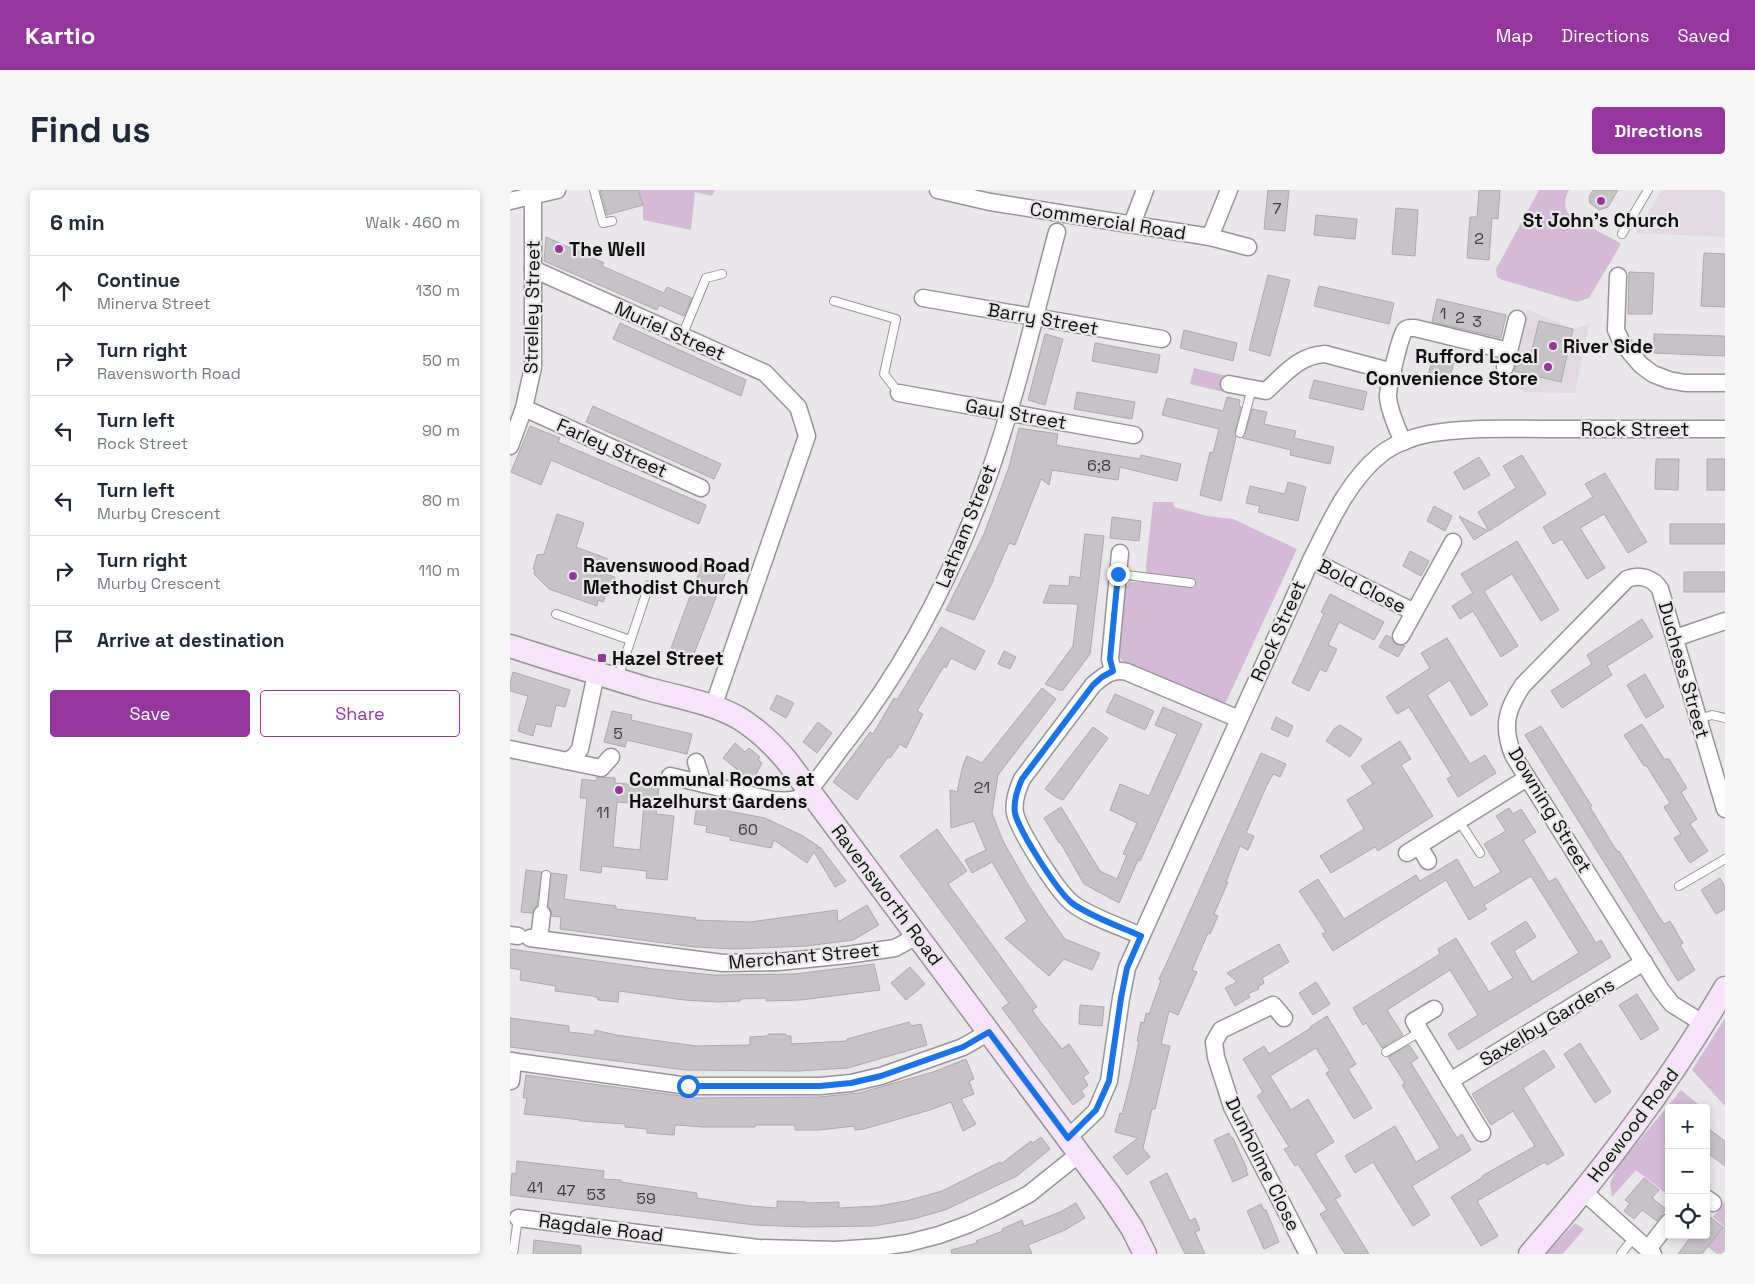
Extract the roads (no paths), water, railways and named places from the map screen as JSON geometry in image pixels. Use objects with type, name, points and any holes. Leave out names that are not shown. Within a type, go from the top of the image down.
[{"type":"street","points":[[510,200],[557,190]]},
{"type":"street","name":"Commercial Road","points":[[938,190],[993,196],[1132,224],[1210,237],[1248,247]]},
{"type":"street","points":[[1132,224],[1145,190]]},
{"type":"street","points":[[1210,237],[1229,190]]},
{"type":"street","name":"Strelley Street","points":[[510,446],[524,408],[534,366],[533,195]]},
{"type":"street","name":"Latham Street","points":[[808,790],[876,700],[899,665],[935,600],[963,540],[988,477],[1008,413],[1057,232]]},
{"type":"street","name":"Muriel Street","points":[[532,269],[765,373],[798,407],[807,436],[713,707]]},
{"type":"street","points":[[1618,276],[1616,330],[1622,343],[1641,365],[1653,374],[1669,380],[1685,383],[1725,383]]},
{"type":"street","name":"Barry Street","points":[[923,298],[1162,339]]},
{"type":"street","points":[[1403,442],[1392,416],[1388,396],[1404,332],[1408,328],[1415,328],[1507,359],[1517,319]]},
{"type":"street","points":[[1229,384],[1266,391],[1297,363],[1315,354],[1324,354],[1393,372]]},
{"type":"street","name":"Gaul Street","points":[[899,393],[1134,435]]},
{"type":"street","name":"Farley Street","points":[[524,408],[701,488]]},
{"type":"street","name":"Rock Street","points":[[1074,1146],[1107,1088],[1127,968],[1310,560],[1335,513],[1363,472],[1380,455],[1403,442],[1426,434],[1448,431],[1725,429]]},
{"type":"street","name":"Bold Close","points":[[1400,636],[1453,542]]},
{"type":"street","points":[[1113,671],[1110,659],[1120,554]]},
{"type":"street","name":"Bold Close","points":[[1310,560],[1414,612]]},
{"type":"street","name":"Downing Street","points":[[1660,589],[1650,580],[1644,578],[1627,579],[1523,685],[1514,698],[1508,714],[1506,731],[1513,755],[1661,990],[1672,1004],[1704,1024]]},
{"type":"street","name":"Duchess Street","points":[[1660,589],[1725,809]]},
{"type":"street","points":[[1675,638],[1725,621]]},
{"type":"street","name":"Ravensworth Road","points":[[510,646],[607,677],[713,707],[737,717],[755,728],[770,741],[1110,1195],[1132,1228],[1145,1254]]},
{"type":"street","points":[[1141,936],[1083,910],[1062,894],[1024,833],[1015,812],[1017,790],[1022,779],[1093,685],[1113,671],[1127,672],[1239,719]]},
{"type":"street","points":[[567,761],[580,750],[607,677]]},
{"type":"street","points":[[510,749],[601,768],[611,756]]},
{"type":"street","points":[[696,762],[703,784]]},
{"type":"street","points":[[670,776],[772,800],[800,798],[808,790]]},
{"type":"street","points":[[1428,861],[1413,850],[1527,778]]},
{"type":"street","name":"Merchant Street","points":[[524,937],[542,914]]},
{"type":"street","name":"Merchant Street","points":[[524,937],[722,963],[778,962],[847,956],[895,948],[917,936]]},
{"type":"street","name":"Saxelby Gardens","points":[[1450,1081],[1644,962]]},
{"type":"street","name":"Hoewood Road","points":[[1530,1254],[1584,1192],[1652,1103],[1704,1024],[1725,988]]},
{"type":"street","name":"Dunholme Close","points":[[1284,1018],[1274,1005],[1221,1030],[1214,1042],[1216,1057],[1232,1107],[1308,1254]]},
{"type":"street","points":[[1434,1009],[1414,1021],[1482,1133]]},
{"type":"street","points":[[511,1081],[512,1061],[688,1086],[820,1086],[851,1083],[881,1076],[963,1047],[989,1032]]},
{"type":"street","name":"Ragdale Road","points":[[518,1218],[758,1248],[836,1250],[880,1247],[908,1243],[939,1235],[999,1210],[1029,1194],[1074,1146]]},
{"type":"street","points":[[1584,1192],[1650,1251],[1665,1228]]},
{"type":"lane","points":[[594,190],[603,223],[612,220]]},
{"type":"lane","points":[[1622,234],[1648,190]]},
{"type":"lane","points":[[682,336],[706,278],[722,274]]},
{"type":"lane","points":[[834,301],[896,319],[884,374],[899,393]]},
{"type":"lane","points":[[1240,433],[1252,388]]},
{"type":"lane","points":[[1118,574],[1191,583]]},
{"type":"lane","points":[[607,677],[630,640],[649,585]]},
{"type":"lane","points":[[556,614],[630,640]]},
{"type":"lane","points":[[1699,719],[1712,715],[1725,718]]},
{"type":"lane","points":[[1459,820],[1480,853]]},
{"type":"lane","points":[[1679,886],[1725,859]]},
{"type":"lane","points":[[542,914],[546,875]]},
{"type":"lane","points":[[1386,1052],[1420,1032]]},
{"type":"lane","points":[[514,1254],[518,1218]]},
{"type":"lane","points":[[1621,1254],[1634,1237]]},
{"type":"place","name":"St John's Church","points":[[1601,201]]},
{"type":"place","name":"The Well","points":[[559,249]]},
{"type":"place","name":"River Side","points":[[1553,346]]},
{"type":"place","name":"Rufford Local Convenience Store","points":[[1548,367]]},
{"type":"place","name":"Ravenswood Road Methodist Church","points":[[573,576]]},
{"type":"place","name":"Hazel Street","points":[[602,658]]},
{"type":"place","name":"Communal Rooms at Hazelhurst Gardens","points":[[619,790]]}]
